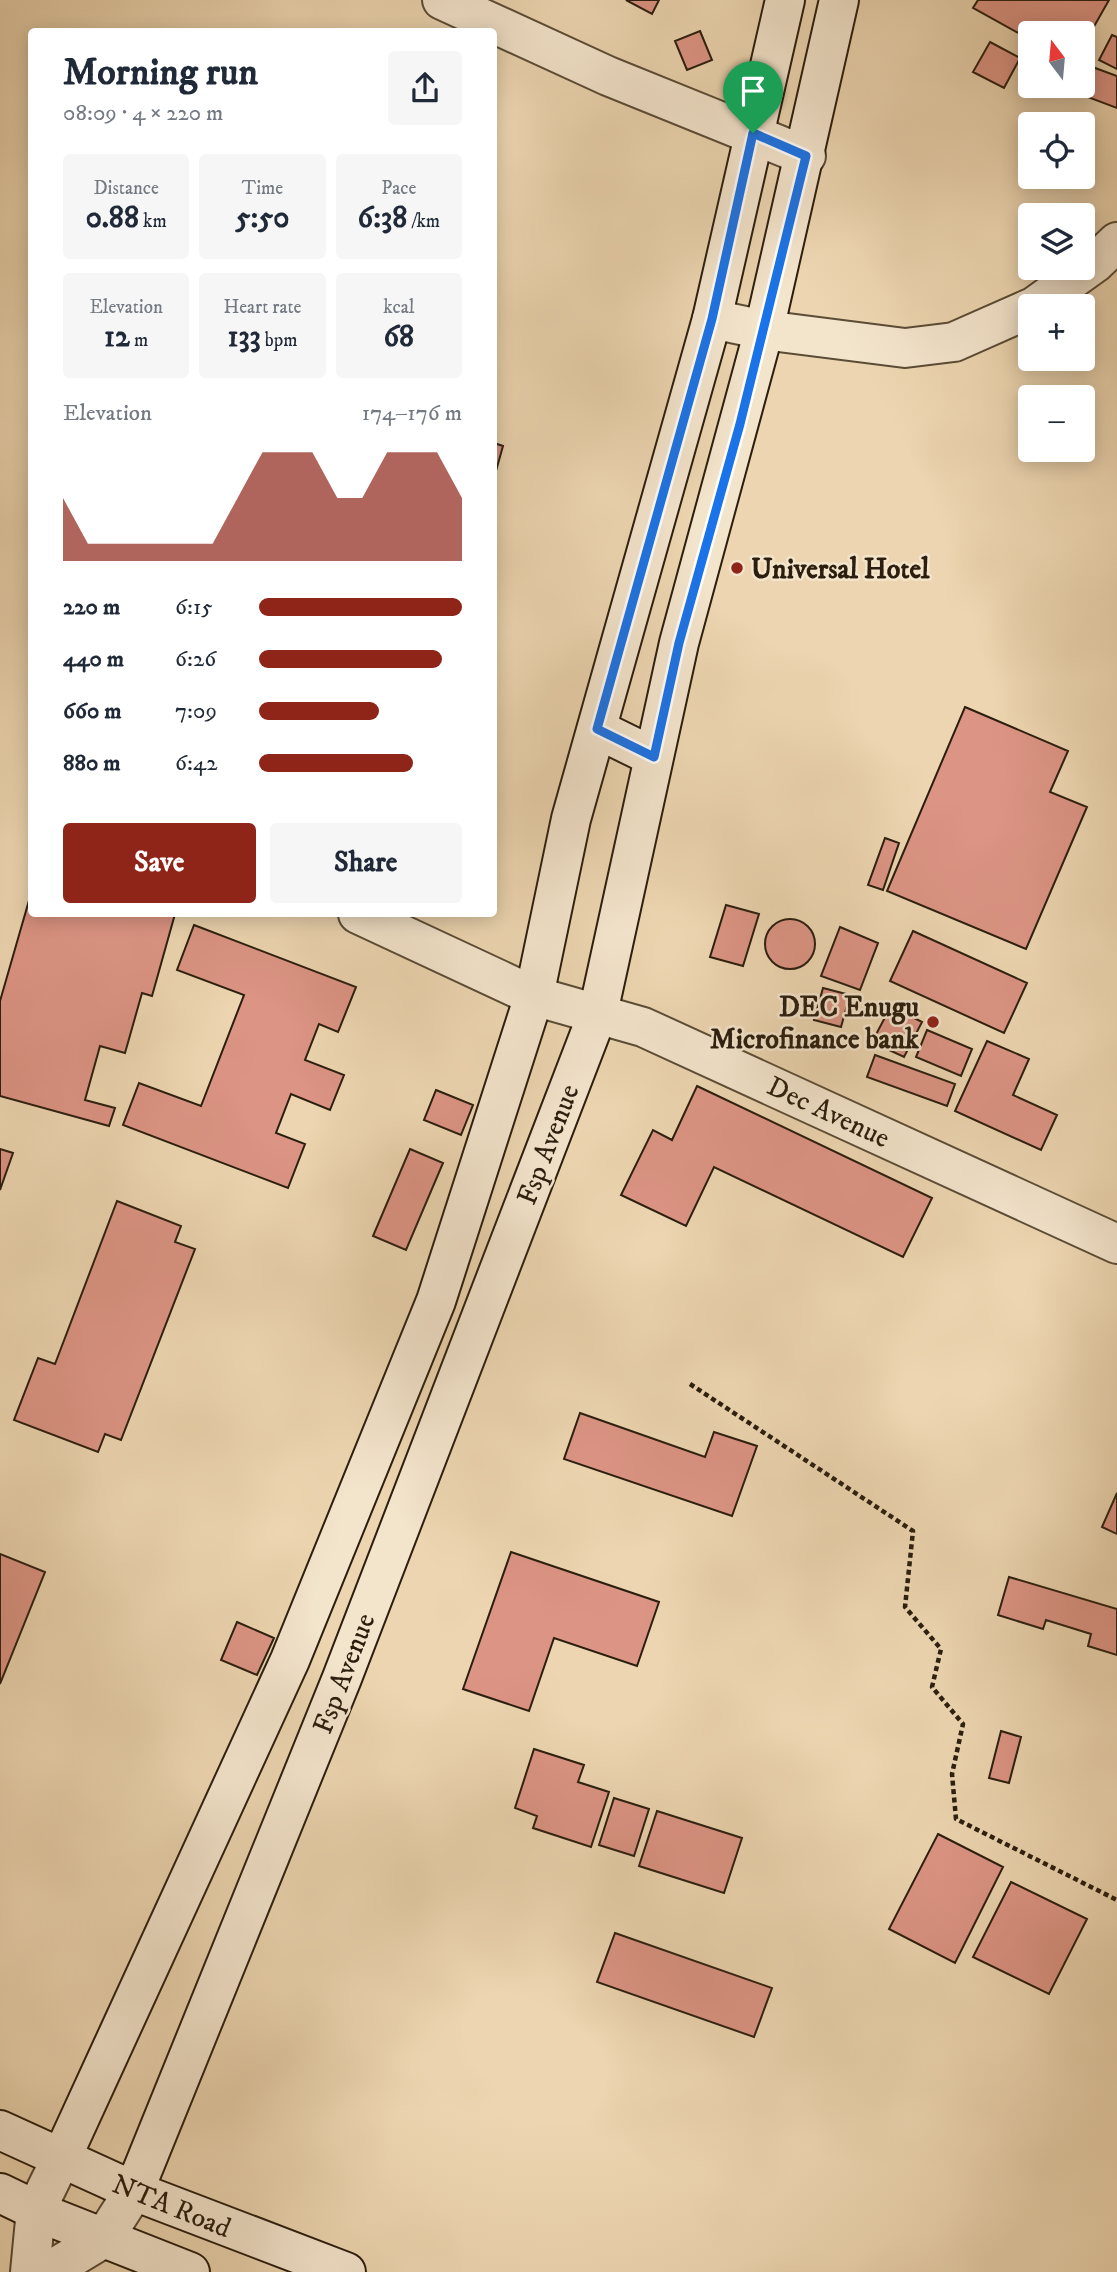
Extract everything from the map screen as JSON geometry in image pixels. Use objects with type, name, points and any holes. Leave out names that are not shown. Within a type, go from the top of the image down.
[{"type":"main road","points":[[442,0],[608,76],[806,156]]},
{"type":"main road","name":"Fsp Avenue","points":[[36,2210],[290,1660],[436,1301],[534,996],[571,819],[712,319],[785,0]]},
{"type":"main road","name":"Fsp Avenue","points":[[104,2238],[134,2191],[341,1678],[598,1013],[679,643],[764,330],[806,156],[839,0]]},
{"type":"main road","points":[[1051,294],[1095,263],[1117,242]]},
{"type":"main road","points":[[712,319],[764,330],[905,348],[954,342],[1018,314]]},
{"type":"main road","points":[[687,412],[740,424]]},
{"type":"main road","points":[[597,729],[654,757]]},
{"type":"main road","name":"Dec Avenue","points":[[364,917],[534,996],[643,1027],[1117,1244]]},
{"type":"main road","name":"NTA Road","points":[[0,2130],[134,2191],[346,2272]]},
{"type":"main road","name":"NTA Road","points":[[0,2193],[190,2272]]},
{"type":"main road","points":[[30,2272],[36,2210]]},
{"type":"main road","points":[[48,2272],[104,2238]]},
{"type":"path","points":[[690,1384],[913,1531],[905,1607],[941,1649],[932,1687],[963,1724],[951,1774],[956,1819],[1117,1900]]},
{"type":"building","points":[[626,0],[659,0],[652,14]]},
{"type":"building","points":[[978,0],[1109,0],[1096,23],[1018,21],[1018,33],[973,8]]},
{"type":"building","points":[[700,31],[712,60],[687,70],[675,41]]},
{"type":"building","points":[[1112,35],[1117,37],[1117,69],[1099,60]]},
{"type":"building","points":[[990,42],[1018,57],[1004,88],[973,72]]},
{"type":"building","points":[[1096,68],[1117,76],[1117,108],[1090,98],[1096,98]]},
{"type":"building","points":[[497,444],[503,446],[497,467]]},
{"type":"building","points":[[965,707],[1068,751],[1050,792],[1087,807],[1026,949],[887,891]]},
{"type":"building","points":[[885,838],[899,843],[883,890],[868,885]]},
{"type":"building","points":[[28,904],[28,917],[174,917],[152,996],[142,993],[125,1053],[100,1046],[85,1100],[115,1108],[109,1126],[0,1096],[0,1001]]},
{"type":"building","points":[[726,905],[759,914],[743,966],[710,957]]},
{"type":"building","points":[[790,919],[808,926],[815,944],[808,962],[790,969],[772,962],[765,944],[772,926]]},
{"type":"building","points":[[194,925],[356,987],[338,1032],[319,1024],[305,1060],[344,1075],[330,1110],[291,1094],[276,1133],[305,1144],[288,1188],[123,1125],[139,1083],[201,1106],[244,995],[177,970]]},
{"type":"building","points":[[840,927],[878,943],[860,990],[821,976]]},
{"type":"building","points":[[913,931],[1027,983],[1004,1033],[890,981]]},
{"type":"building","points":[[823,988],[850,995],[841,1027],[814,1020]]},
{"type":"building","points":[[891,1006],[922,1022],[904,1057],[872,1042]]},
{"type":"building","points":[[927,1030],[972,1049],[961,1076],[916,1057]]},
{"type":"building","points":[[987,1041],[1029,1059],[1013,1095],[1057,1115],[1041,1150],[955,1111]]},
{"type":"building","points":[[875,1055],[955,1084],[947,1106],[867,1077]]},
{"type":"building","points":[[697,1086],[932,1198],[903,1257],[714,1167],[686,1226],[621,1195],[653,1130],[672,1140]]},
{"type":"building","points":[[436,1090],[473,1105],[461,1135],[424,1120]]},
{"type":"building","points":[[0,1149],[13,1153],[0,1190]]},
{"type":"building","points":[[410,1149],[443,1163],[406,1250],[373,1236]]},
{"type":"building","points":[[117,1201],[181,1226],[175,1242],[195,1249],[121,1440],[105,1434],[98,1452],[14,1420],[38,1358],[55,1364]]},
{"type":"building","points":[[580,1413],[705,1457],[714,1432],[757,1446],[732,1516],[564,1459]]},
{"type":"building","points":[[1117,1493],[1117,1534],[1102,1527]]},
{"type":"building","points":[[511,1552],[659,1602],[637,1666],[554,1638],[529,1711],[463,1689]]},
{"type":"building","points":[[0,1554],[45,1572],[0,1684]]},
{"type":"building","points":[[1009,1577],[1117,1609],[1117,1655],[1088,1646],[1091,1634],[1046,1620],[1043,1629],[998,1615]]},
{"type":"building","points":[[237,1622],[274,1638],[257,1675],[221,1660]]},
{"type":"building","points":[[1001,1731],[1021,1737],[1009,1783],[989,1778]]},
{"type":"building","points":[[534,1749],[584,1765],[578,1782],[609,1792],[591,1847],[533,1828],[537,1816],[515,1808]]},
{"type":"building","points":[[614,1798],[649,1809],[634,1856],[599,1845]]},
{"type":"building","points":[[657,1811],[742,1838],[724,1893],[639,1866]]},
{"type":"building","points":[[938,1834],[1003,1867],[955,1963],[889,1929]]},
{"type":"building","points":[[1011,1882],[1087,1919],[1049,1994],[973,1957]]},
{"type":"building","points":[[615,1933],[772,1988],[754,2037],[597,1982]]},
{"type":"place","name":"Universal Hotel","points":[[737,568]]},
{"type":"place","name":"DEC Enugu Microfinance bank","points":[[933,1022]]},
{"type":"route","points":[[753,133],[806,156],[740,424],[679,643],[654,757],[597,729],[712,319],[753,133]]}]
